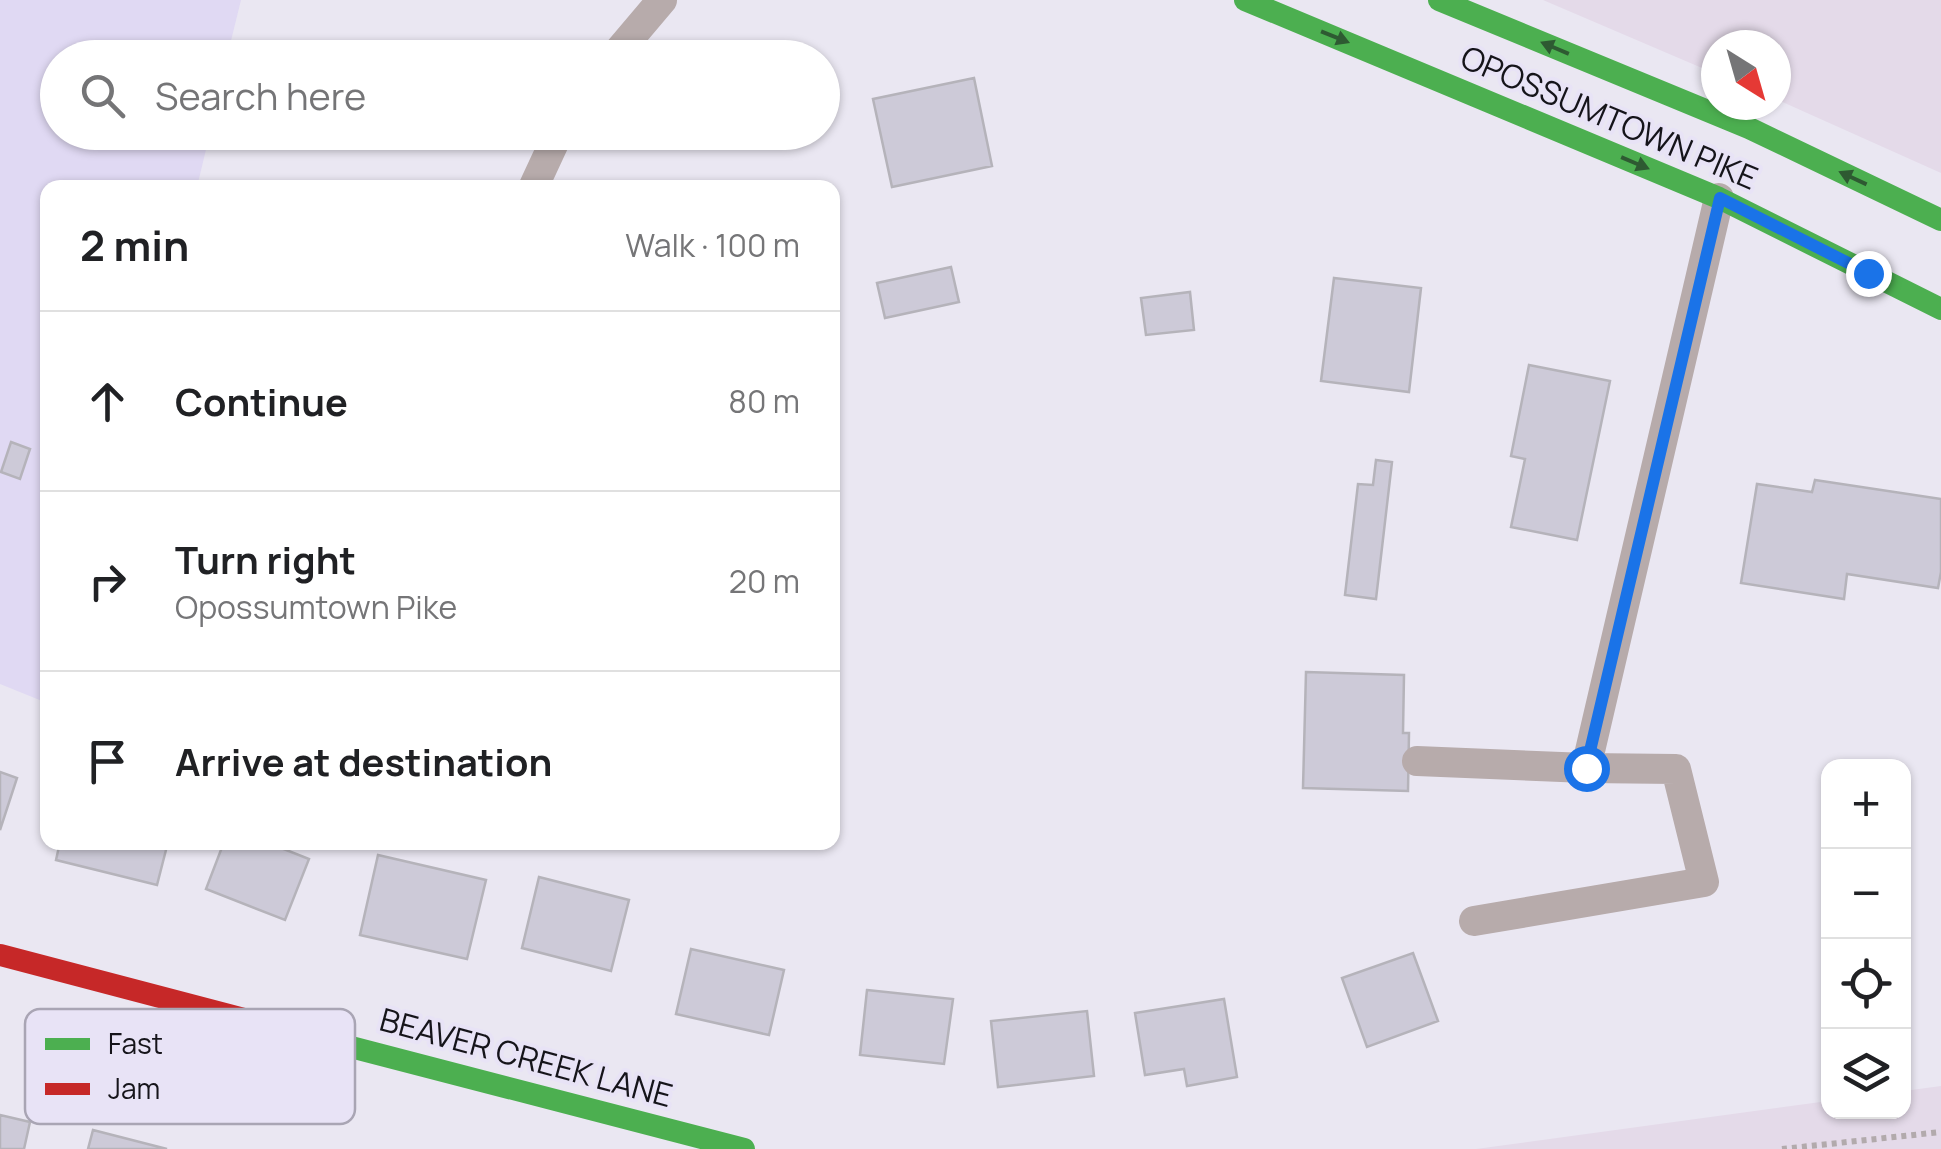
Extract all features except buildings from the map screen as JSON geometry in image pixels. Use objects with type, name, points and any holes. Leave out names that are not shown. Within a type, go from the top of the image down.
[{"type":"main road","name":"OPOSSUMTOWN PIKE","points":[[1245,0],[1720,198],[1941,309]]},
{"type":"main road","name":"OPOSSUMTOWN PIKE","points":[[1439,0],[1748,128],[1941,220]]},
{"type":"main road","name":"BEAVER CREEK LANE","points":[[0,955],[207,1009]]},
{"type":"main road","name":"BEAVER CREEK LANE","points":[[355,1048],[744,1149]]},
{"type":"lane","points":[[628,40],[662,0]]},
{"type":"lane","points":[[537,180],[551,150]]},
{"type":"lane","points":[[1586,768],[1720,198]]},
{"type":"lane","points":[[1417,761],[1676,769],[1704,882],[1474,921]]},
{"type":"path","points":[[1782,1149],[1941,1132]]},
{"type":"shaded area","points":[[0,0],[241,0],[231,40],[40,40],[40,150],[206,150],[199,180],[40,180],[40,700],[0,684]]},
{"type":"shaded area","points":[[1543,0],[1941,0],[1941,173],[1791,106],[1791,30],[1701,30],[1701,68]]},
{"type":"shaded area","points":[[1941,1086],[1941,1149],[1476,1149],[1821,1102],[1821,1119],[1911,1119],[1911,1090]]},
{"type":"traffic: fast","points":[[1245,0],[1719,198],[1941,309]]},
{"type":"traffic: fast","points":[[1439,0],[1749,128],[1941,220]]},
{"type":"traffic: fast","points":[[355,1048],[744,1149]]},
{"type":"traffic: jam","points":[[0,955],[206,1009]]},
{"type":"route","points":[[1586,768],[1720,198],[1868,273]]}]
